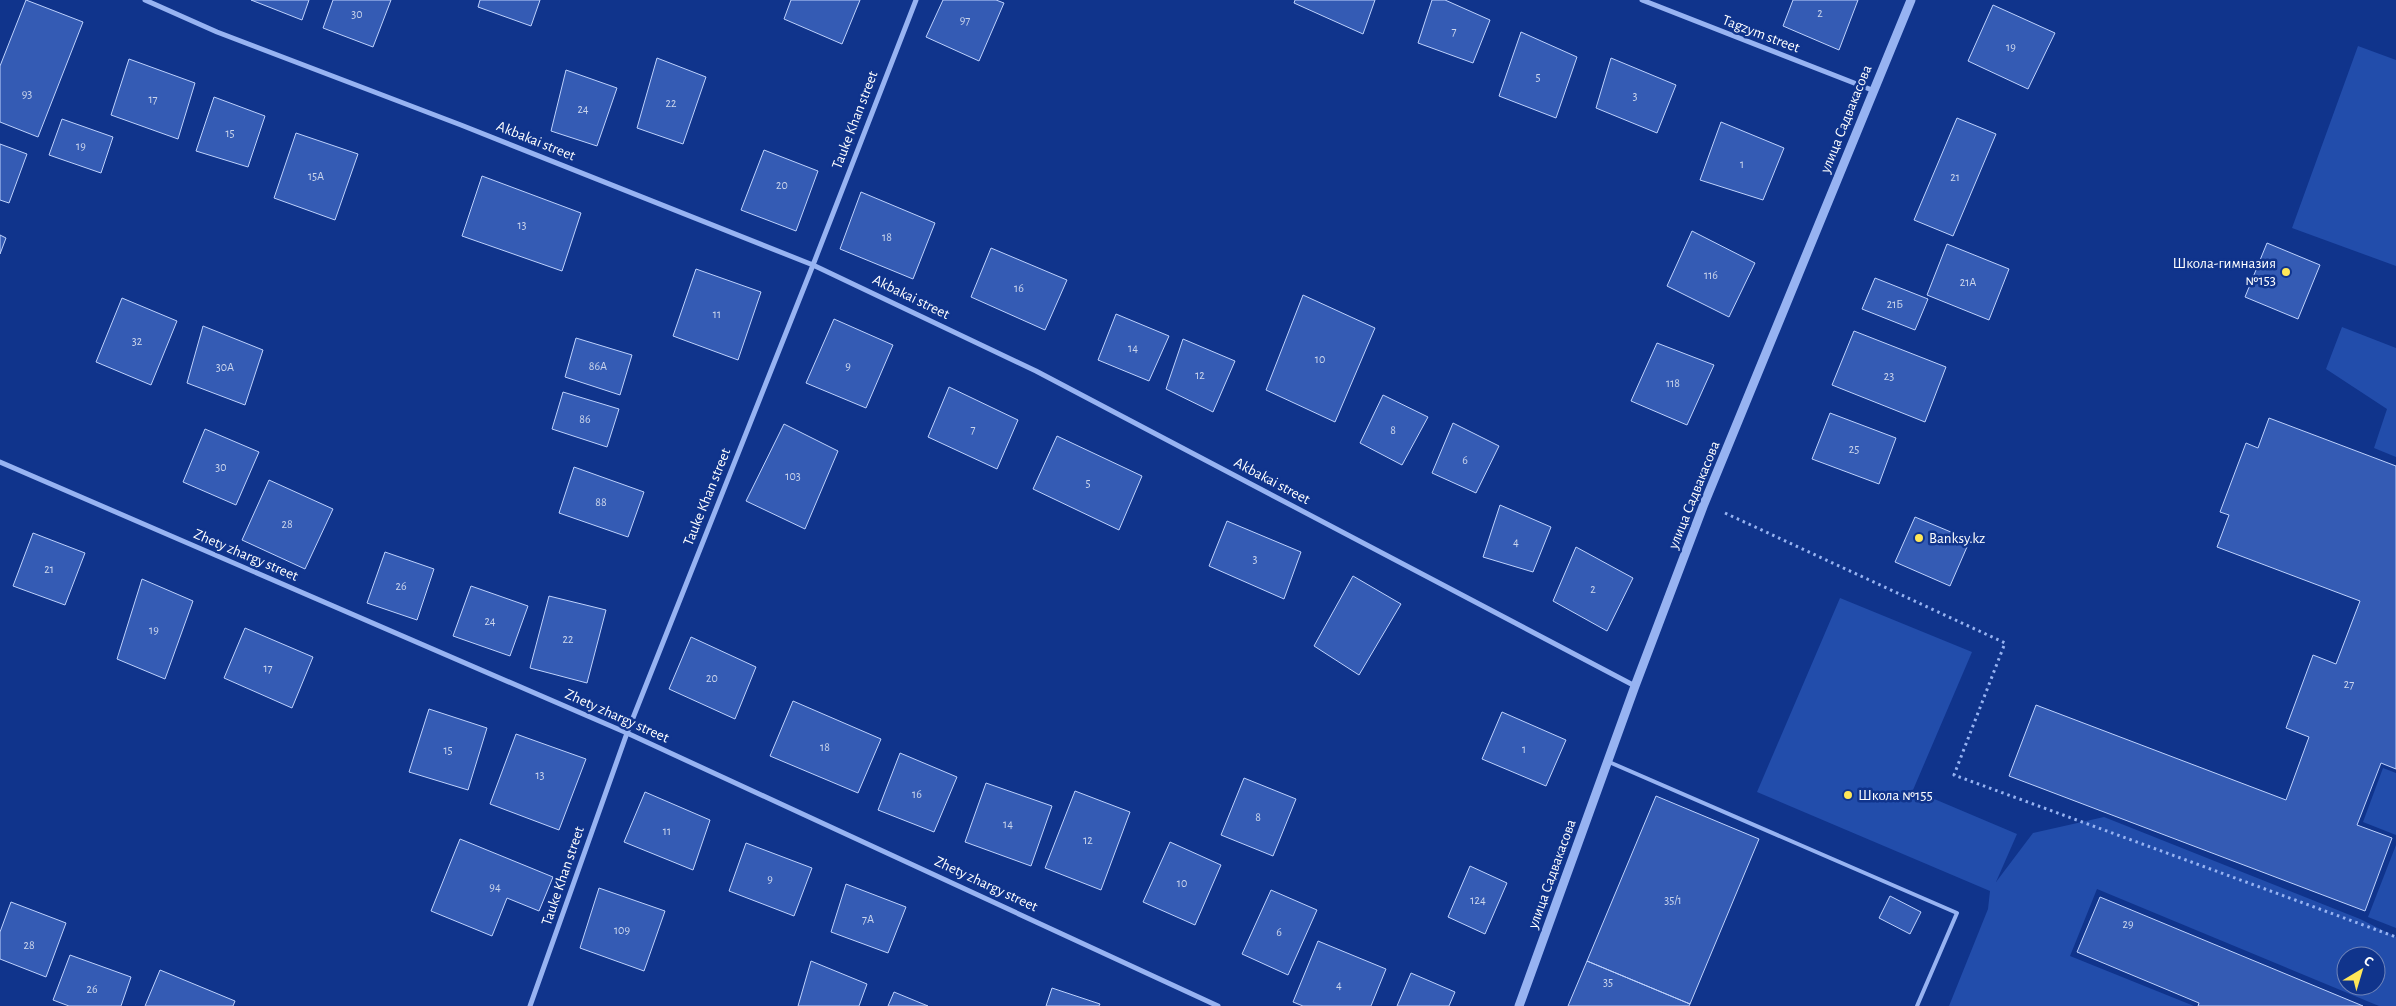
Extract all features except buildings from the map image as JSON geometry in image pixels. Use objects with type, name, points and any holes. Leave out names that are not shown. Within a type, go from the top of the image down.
[{"type":"street","name":"Akbakai street","points":[[145,0],[217,32],[461,125],[813,265],[1036,371],[1634,686]]},
{"type":"street","name":"Tauke Khan street","points":[[530,1006],[627,732],[813,265],[916,0]]},
{"type":"street","name":"Tagzym street","points":[[1642,0],[1872,90]]},
{"type":"street","name":"улица Садвакасова","points":[[1519,1006],[1634,686],[1704,504],[1872,90],[1911,0]]},
{"type":"street","name":"Zhety zhargy street","points":[[0,462],[627,732],[1218,1006]]},
{"type":"lane","points":[[1607,761],[1957,913],[1917,1006]]},
{"type":"path","points":[[1704,504],[2005,643],[1954,774],[2396,937]]},
{"type":"shaded area","points":[[2358,46],[2396,60],[2396,266],[2292,228]]},
{"type":"shaded area","points":[[2342,327],[2396,348],[2396,457],[2374,448],[2387,409],[2326,369]]},
{"type":"shaded area","name":"Школа №155","points":[[1840,598],[1972,652],[1913,790],[2017,834],[1996,882],[2033,833],[2104,817],[2360,919],[2396,937],[2396,1006],[2379,1006],[2355,996],[2386,996],[2386,946],[2336,946],[2336,988],[2097,889],[2070,956],[2194,1006],[1949,1006],[1988,909],[1990,891],[1757,792]]},
{"type":"shaded area","points":[[2383,768],[2396,773],[2396,835],[2363,822]]},
{"type":"shaded area","points":[[2396,845],[2396,928],[2368,917]]},
{"type":"place","name":"Школа-гимназия №153","points":[[2286,272]]},
{"type":"place","name":"Banksy.kz","points":[[1919,538]]},
{"type":"place","name":"Школа №155","points":[[1848,795]]}]
